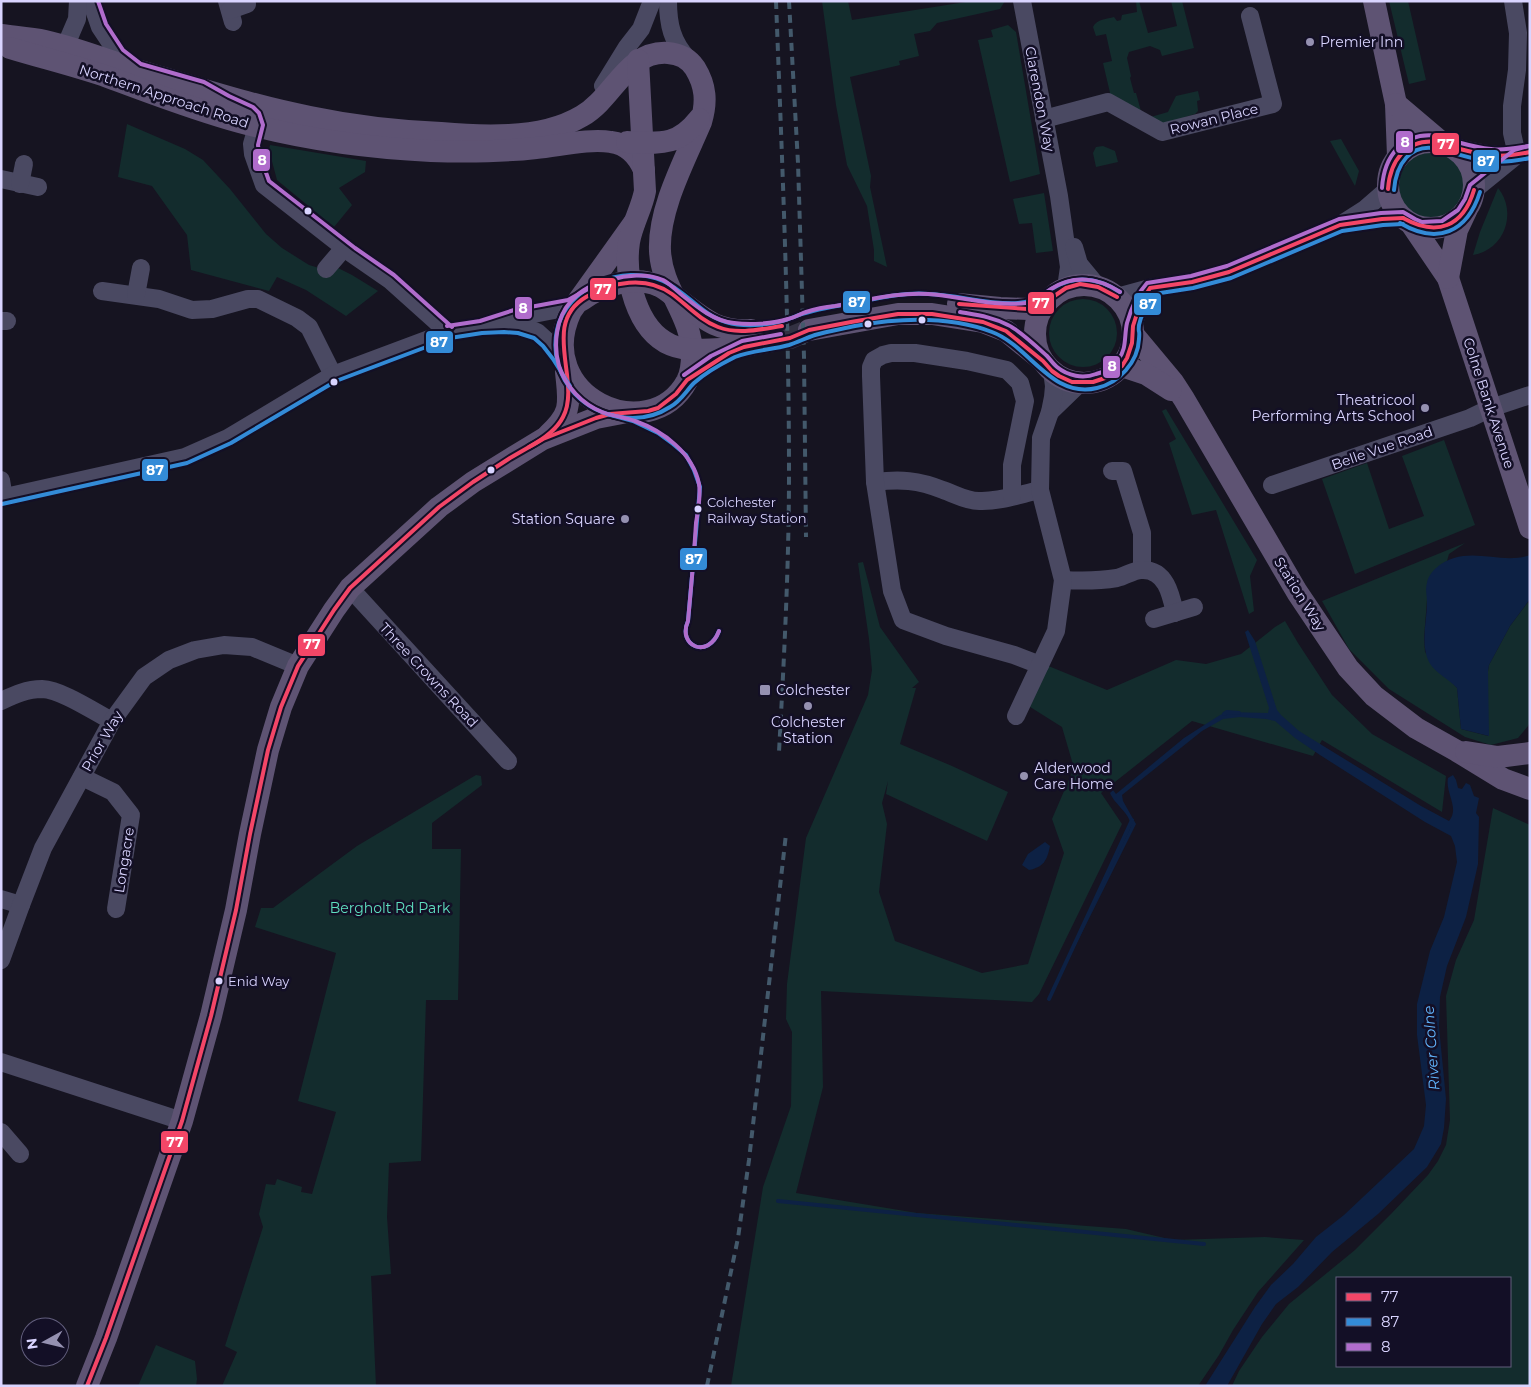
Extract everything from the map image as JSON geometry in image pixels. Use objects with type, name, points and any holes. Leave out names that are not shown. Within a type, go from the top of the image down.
[{"type":"main road","points":[[1374,1],[1396,104],[1398,156]]},
{"type":"main road","points":[[1,35],[46,41],[65,47],[85,62]]},
{"type":"main road","name":"Northern Approach Road","points":[[1,46],[138,70],[311,118],[383,129],[489,135],[535,132],[554,128],[581,117],[593,109],[638,60]]},
{"type":"main road","points":[[87,1386],[106,1338],[182,1121],[211,1016],[234,920],[268,750],[281,707],[298,666],[350,588],[439,507],[472,482],[543,439],[596,418],[658,408],[676,394],[690,364],[691,339],[686,320],[672,295],[664,274],[660,252],[664,217],[670,195],[701,122],[705,100],[702,83],[688,59],[680,55],[666,53],[652,54],[638,60],[645,191],[629,240],[628,253],[631,282],[636,304],[641,316],[651,330],[672,346],[690,364],[714,362],[749,341]]},
{"type":"main road","name":"Northern Approach Road","points":[[85,62],[106,77],[214,115],[336,142],[431,150],[523,150],[580,143],[611,142],[622,145],[636,155],[644,170]]},
{"type":"main road","points":[[1396,104],[1446,145],[1462,155],[1470,166],[1474,179],[1471,199],[1458,230],[1448,278]]},
{"type":"main road","points":[[611,142],[667,142],[677,139],[693,127],[704,110]]},
{"type":"main road","points":[[1446,145],[1421,143],[1410,147],[1398,156],[1389,173],[1389,197],[1396,212],[1408,222],[1429,228],[1444,227],[1459,218],[1471,199]]},
{"type":"main road","name":"Colne Bank Avenue","points":[[1408,222],[1448,278],[1530,528]]},
{"type":"main road","points":[[628,412],[601,405],[586,395],[575,384],[563,358],[563,333],[571,311],[634,224]]},
{"type":"main road","points":[[579,302],[602,288],[617,284],[642,282],[659,286],[717,326],[749,341]]},
{"type":"main road","points":[[1080,284],[1107,292],[1128,311],[1133,330],[1130,351],[1122,366],[1108,377],[1080,383],[1064,379],[1006,331],[982,322],[932,314],[898,314],[810,324],[899,301],[930,300],[1028,309],[1058,294],[1080,284]]},
{"type":"main road","points":[[1048,366],[1038,349],[1035,335],[1036,326],[1042,308],[1058,294]]},
{"type":"main road","name":"Station Way","points":[[1133,330],[1184,399],[1297,592],[1348,668],[1374,696],[1416,728],[1503,779],[1530,789]]},
{"type":"main road","points":[[690,364],[749,341]]},
{"type":"main road","name":"Station Way","points":[[1122,366],[1146,374],[1184,399]]},
{"type":"main road","points":[[543,439],[560,422],[568,407],[566,367]]},
{"type":"main road","name":"Station Way","points":[[1457,751],[1498,758],[1528,752]]},
{"type":"street","points":[[65,47],[77,19],[78,1]]},
{"type":"street","points":[[91,1],[100,27],[118,54],[138,70]]},
{"type":"street","points":[[638,60],[641,29],[652,1]]},
{"type":"street","points":[[668,1],[668,17],[673,38],[680,52],[688,59]]},
{"type":"street","name":"Clarendon Way","points":[[1022,1],[1059,196],[1070,267],[1058,294]]},
{"type":"street","points":[[1513,1],[1524,32],[1512,106],[1512,133],[1523,153]]},
{"type":"street","points":[[230,11],[247,4]]},
{"type":"street","name":"Rowan Place","points":[[1044,119],[1108,102],[1162,132],[1273,104],[1250,16]]},
{"type":"street","points":[[85,62],[100,27]]},
{"type":"street","points":[[554,128],[578,113],[591,102],[641,29]]},
{"type":"street","points":[[202,88],[226,102],[249,112],[253,116],[257,126],[252,144],[253,154],[264,184],[344,248],[390,280],[448,332]]},
{"type":"street","points":[[1446,145],[1488,155],[1523,153]]},
{"type":"street","points":[[1471,199],[1523,153]]},
{"type":"street","points":[[20,184],[24,164]]},
{"type":"street","points":[[1,179],[38,187]]},
{"type":"street","points":[[1107,292],[1192,282],[1229,272],[1340,225],[1365,209],[1388,189]]},
{"type":"street","name":"Clarendon Way","points":[[1059,196],[1079,264],[1107,292]]},
{"type":"street","points":[[1340,225],[1382,219],[1408,222]]},
{"type":"street","points":[[326,269],[344,248]]},
{"type":"street","points":[[136,295],[141,268]]},
{"type":"street","points":[[1133,330],[1140,304],[1150,288]]},
{"type":"street","points":[[102,291],[159,298],[192,310],[212,310],[248,299],[258,299],[297,318],[309,327],[334,376]]},
{"type":"street","points":[[481,327],[515,316],[559,309],[579,302]]},
{"type":"street","points":[[1,480],[2,498],[185,457],[228,438],[334,376],[448,332],[481,327],[519,327],[537,332],[548,342],[566,367]]},
{"type":"street","points":[[1012,496],[1012,465],[1025,401],[1020,383],[1007,370],[967,361],[915,353],[891,353],[874,360],[872,367],[875,482],[892,591],[903,620],[946,636],[1014,655],[1040,665]]},
{"type":"street","points":[[1016,716],[1056,631],[1063,580],[1040,490],[1041,438],[1050,412],[1054,386],[1048,366]]},
{"type":"street","points":[[1050,412],[1080,383]]},
{"type":"street","name":"Belle Vue Road","points":[[1272,485],[1470,418],[1491,408],[1530,395]]},
{"type":"street","points":[[1112,471],[1123,471],[1126,480],[1142,534],[1142,570]]},
{"type":"street","points":[[875,482],[898,480],[922,482],[964,499],[978,502],[1040,490]]},
{"type":"street","points":[[1063,580],[1103,580],[1142,570],[1156,573],[1165,582],[1175,612]]},
{"type":"street","name":"Three Crowns Road","points":[[350,588],[508,761]]},
{"type":"street","points":[[1154,619],[1194,607]]},
{"type":"street","name":"Prior Way","points":[[1,960],[43,848],[112,721],[144,678],[169,660],[195,650],[224,645],[252,648],[298,666]]},
{"type":"street","points":[[1,701],[22,692],[42,689],[62,694],[112,721]]},
{"type":"street","name":"Longacre","points":[[82,776],[113,792],[131,815],[116,909]]},
{"type":"street","points":[[1,899],[21,905]]},
{"type":"street","points":[[1,1062],[182,1121]]},
{"type":"street","points":[[1,1132],[20,1154]]},
{"type":"green space","points":[[822,1],[848,1],[852,20],[972,1],[1005,1],[1000,9],[937,23],[930,31],[914,34],[919,56],[899,61],[900,65],[850,77],[871,176],[870,187],[887,267],[874,261],[867,206],[847,165],[836,105]]},
{"type":"green space","points":[[1136,1],[1139,1],[1148,33],[1177,26],[1171,1],[1182,1],[1194,48],[1162,56],[1160,50],[1150,46],[1129,52],[1127,58],[1134,93],[1136,93],[1142,115],[1147,118],[1168,112],[1176,96],[1198,91],[1200,100],[1197,101],[1198,111],[1185,117],[1186,121],[1161,126],[1114,100],[1111,97],[1103,63],[1112,61],[1106,34],[1096,36],[1093,27],[1102,20],[1114,17],[1117,21],[1121,20],[1122,15],[1137,12]]},
{"type":"green space","points":[[1389,1],[1408,1],[1426,80],[1409,84]]},
{"type":"green space","points":[[1008,25],[1016,32],[1040,174],[1010,182],[978,40],[993,37],[991,30]]},
{"type":"green space","points":[[127,124],[185,149],[203,160],[230,189],[266,234],[282,248],[309,265],[319,268],[338,268],[378,291],[346,316],[306,290],[277,277],[269,291],[191,270],[187,235],[152,186],[118,177]]},
{"type":"green space","points":[[1341,139],[1359,171],[1355,186],[1330,141]]},
{"type":"green space","points":[[270,145],[366,161],[365,172],[339,188],[352,205],[334,227],[277,180],[269,150]]},
{"type":"green space","points":[[1103,146],[1115,151],[1118,162],[1096,167],[1093,153],[1096,147]]},
{"type":"green space","points":[[1431,150],[1444,153],[1455,160],[1462,171],[1465,184],[1462,197],[1455,208],[1444,215],[1431,218],[1418,215],[1407,208],[1400,197],[1397,184],[1400,171],[1407,160],[1418,153]]},
{"type":"green space","points":[[1498,188],[1507,208],[1505,229],[1493,246],[1484,252],[1473,255],[1480,232]]},
{"type":"green space","points":[[1044,193],[1053,251],[1036,253],[1032,223],[1019,224],[1013,199]]},
{"type":"green space","points":[[1076,299],[1090,299],[1102,304],[1112,314],[1117,326],[1117,340],[1112,352],[1102,362],[1090,367],[1076,367],[1064,362],[1054,352],[1049,340],[1049,326],[1054,314],[1064,304]]},
{"type":"green space","points":[[1166,409],[1257,560],[1250,576],[1254,611],[1249,614],[1216,510],[1192,515],[1169,443],[1176,439],[1162,411]]},
{"type":"green space","points":[[1444,440],[1475,525],[1355,574],[1322,479],[1367,463],[1389,529],[1424,516],[1402,456]]},
{"type":"green space","points":[[1465,543],[1449,554],[1447,561],[1441,565],[1427,583],[1424,638],[1425,652],[1457,688],[1461,729],[1488,736],[1489,665],[1510,626],[1528,602],[1530,608],[1530,722],[1518,738],[1491,745],[1465,737],[1389,689],[1349,649],[1322,601]]},
{"type":"green space","points":[[863,562],[880,627],[919,682],[912,688],[916,688],[900,744],[1008,792],[987,841],[886,794],[888,781],[882,803],[887,824],[879,892],[895,941],[982,973],[1028,964],[1064,853],[1052,819],[1074,768],[1062,727],[1027,705],[1046,665],[1107,690],[1176,660],[1206,664],[1241,654],[1285,621],[1332,695],[1372,734],[1446,776],[1442,812],[1322,740],[1313,756],[1192,721],[1101,793],[1122,824],[1039,994],[1032,1002],[821,991],[823,1087],[796,1193],[917,1213],[1126,1229],[1173,1240],[1265,1237],[1304,1240],[1258,1292],[1198,1386],[731,1386],[763,1187],[791,1106],[792,1032],[786,1019],[787,984],[806,838],[868,695],[872,670],[858,563]]},
{"type":"green space","name":"Bergholt Rd Park","points":[[476,775],[481,776],[482,785],[432,823],[432,849],[461,849],[458,1000],[426,1000],[421,1161],[389,1163],[387,1217],[391,1274],[371,1276],[376,1386],[222,1386],[237,1352],[225,1346],[263,1227],[259,1214],[266,1184],[275,1185],[277,1179],[302,1187],[301,1192],[312,1194],[336,1112],[298,1101],[336,953],[255,927],[261,908],[273,908],[357,846]]},
{"type":"green space","points":[[1493,808],[1530,825],[1530,1386],[1232,1386],[1239,1371],[1262,1337],[1289,1304],[1355,1250],[1428,1175],[1438,1161],[1446,1145],[1450,1120],[1446,996],[1456,960],[1474,920]]},
{"type":"green space","points":[[156,1345],[195,1361],[196,1386],[138,1386]]},
{"type":"water","points":[[1473,555],[1511,558],[1530,555],[1530,599],[1510,626],[1489,665],[1489,736],[1461,729],[1457,688],[1435,669],[1426,655],[1424,640],[1428,579],[1437,567],[1445,561],[1454,558]]},
{"type":"water","name":"River Colne","points":[[1248,630],[1255,641],[1277,710],[1299,731],[1421,806],[1449,821],[1452,816],[1453,806],[1448,789],[1448,778],[1453,775],[1458,788],[1462,789],[1466,783],[1470,785],[1474,796],[1479,798],[1476,813],[1479,817],[1478,864],[1466,917],[1447,966],[1440,997],[1439,1027],[1446,1099],[1441,1144],[1427,1167],[1378,1214],[1332,1252],[1298,1287],[1276,1304],[1262,1324],[1227,1386],[1205,1386],[1271,1285],[1293,1264],[1316,1237],[1344,1215],[1414,1149],[1424,1126],[1426,1105],[1417,1035],[1417,1004],[1430,951],[1444,917],[1457,862],[1455,846],[1451,836],[1425,822],[1320,755],[1295,738],[1275,721],[1240,717],[1223,719],[1202,731],[1122,795],[1123,801],[1136,824],[1049,999],[1131,826],[1128,817],[1110,793],[1113,790],[1116,794],[1184,738],[1220,715],[1227,712],[1268,713],[1269,708],[1245,632]]},
{"type":"water","points":[[1045,842],[1050,846],[1048,855],[1041,865],[1029,870],[1022,865],[1028,854]]},
{"type":"waterway","points":[[1224,714],[1227,712],[1239,713]]},
{"type":"waterway","points":[[1049,999],[1132,820]]},
{"type":"waterway","points":[[778,1201],[1204,1244]]},
{"type":"tunnel","points":[[751,345],[790,338],[809,330]]},
{"type":"railway","points":[[776,1],[789,414],[787,578],[779,752]]},
{"type":"railway","points":[[789,1],[798,163],[804,357],[806,537]]},
{"type":"railway","points":[[707,1386],[738,1238],[749,1160],[786,834]]},
{"type":"transit line","name":"8","points":[[98,1],[106,24],[123,50],[141,64],[204,82],[253,107],[259,113],[263,125],[258,145],[269,181],[355,248],[394,275],[452,327]]},
{"type":"transit line","name":"8","points":[[1382,188],[1391,156],[1405,142],[1415,138],[1426,135],[1438,136],[1496,150],[1529,146]]},
{"type":"transit line","name":"77","points":[[1388,189],[1389,179],[1396,161],[1409,148],[1417,144],[1438,142],[1492,156],[1530,152]]},
{"type":"transit line","name":"8","points":[[960,312],[1002,322],[1023,335],[1061,370],[1076,376],[1091,376],[1106,371],[1121,356],[1130,312],[1137,297],[1147,283],[1191,276],[1227,266],[1339,219],[1403,212],[1422,222],[1442,221],[1458,210],[1465,199],[1470,185],[1514,150],[1529,146]]},
{"type":"transit line","name":"87","points":[[1394,190],[1401,164],[1413,152],[1420,149],[1439,149],[1492,162],[1530,158]]},
{"type":"transit line","name":"77","points":[[1403,218],[1427,227],[1447,225],[1463,213],[1474,190]]},
{"type":"transit line","name":"87","points":[[1400,223],[1414,230],[1426,233],[1438,234],[1449,231],[1459,226],[1467,217],[1480,192]]},
{"type":"transit line","name":"77","points":[[87,1386],[106,1338],[182,1121],[211,1016],[236,910],[268,750],[281,707],[298,666],[350,588],[439,507],[473,482],[543,439],[610,414],[648,411],[658,408],[676,394],[687,380],[729,353],[744,347],[790,338],[809,330],[898,314],[932,314],[983,322],[1006,331],[1059,376],[1072,382],[1093,382],[1108,377],[1122,366],[1127,358],[1132,343],[1133,326],[1140,304],[1150,288],[1192,282],[1229,272],[1340,225],[1403,218]]},
{"type":"transit line","name":"87","points":[[1120,292],[1097,281],[1080,279],[1064,283],[1033,299],[1018,303],[996,303],[940,295],[901,295],[816,310],[769,324],[742,325],[717,319],[663,281],[647,276],[631,275],[614,277],[598,283],[584,291],[572,302],[562,315],[557,330],[555,347],[558,364],[565,380],[575,394],[585,403],[608,414],[634,418],[646,417],[670,407],[704,375],[735,357],[755,351],[789,345],[830,331],[889,321],[941,321],[959,323],[992,332],[1006,339],[1054,379],[1067,386],[1081,389],[1097,388],[1120,376],[1131,363],[1138,348],[1140,321],[1154,294],[1193,288],[1231,278],[1342,231],[1403,224]]},
{"type":"transit line","name":"8","points":[[719,631],[714,640],[708,645],[701,647],[690,643],[687,637],[686,630],[700,493],[696,473],[690,462],[666,437],[646,425],[595,409],[570,388],[562,374],[557,358],[557,332],[562,315],[575,297],[604,281],[630,276],[650,276],[663,280],[706,313],[727,322],[754,324],[782,321],[820,308],[904,294],[940,295],[1001,304],[1014,304],[1030,302],[1060,284],[1077,280],[1095,281],[1120,292]]},
{"type":"transit line","name":"8","points":[[447,326],[480,321],[514,310],[568,300],[597,284]]},
{"type":"transit line","name":"77","points":[[529,447],[553,431],[563,417],[568,403],[564,354],[566,322],[573,308],[586,297],[596,292],[618,284],[651,284],[672,294],[699,316],[718,327],[742,331],[782,326]]},
{"type":"transit line","name":"77","points":[[959,304],[1028,309],[1050,299],[1066,288],[1080,284],[1098,287],[1117,297]]},
{"type":"transit line","name":"87","points":[[2,504],[187,463],[231,443],[336,381],[450,338],[504,332],[518,333],[534,338],[553,359],[570,386]]},
{"type":"transit line","name":"8","points":[[684,375],[711,356],[742,341],[781,334]]},
{"type":"transit line","name":"87","points":[[607,414],[633,421],[658,433],[686,455],[694,470],[700,487],[686,630],[687,637],[690,643],[701,647],[708,645],[714,640],[719,631]]},
{"type":"place","name":"Premier Inn","points":[[1310,42]]},
{"type":"place","name":"Theatricool Performing Arts School","points":[[1425,408]]},
{"type":"place","name":"Colchester Railway Station","points":[[698,509]]},
{"type":"place","name":"Station Square","points":[[625,519]]},
{"type":"place","name":"Colchester","points":[[765,690]]},
{"type":"place","name":"Colchester Station","points":[[808,706]]},
{"type":"place","name":"Alderwood Care Home","points":[[1024,776]]},
{"type":"place","name":"Enid Way","points":[[219,981]]}]
